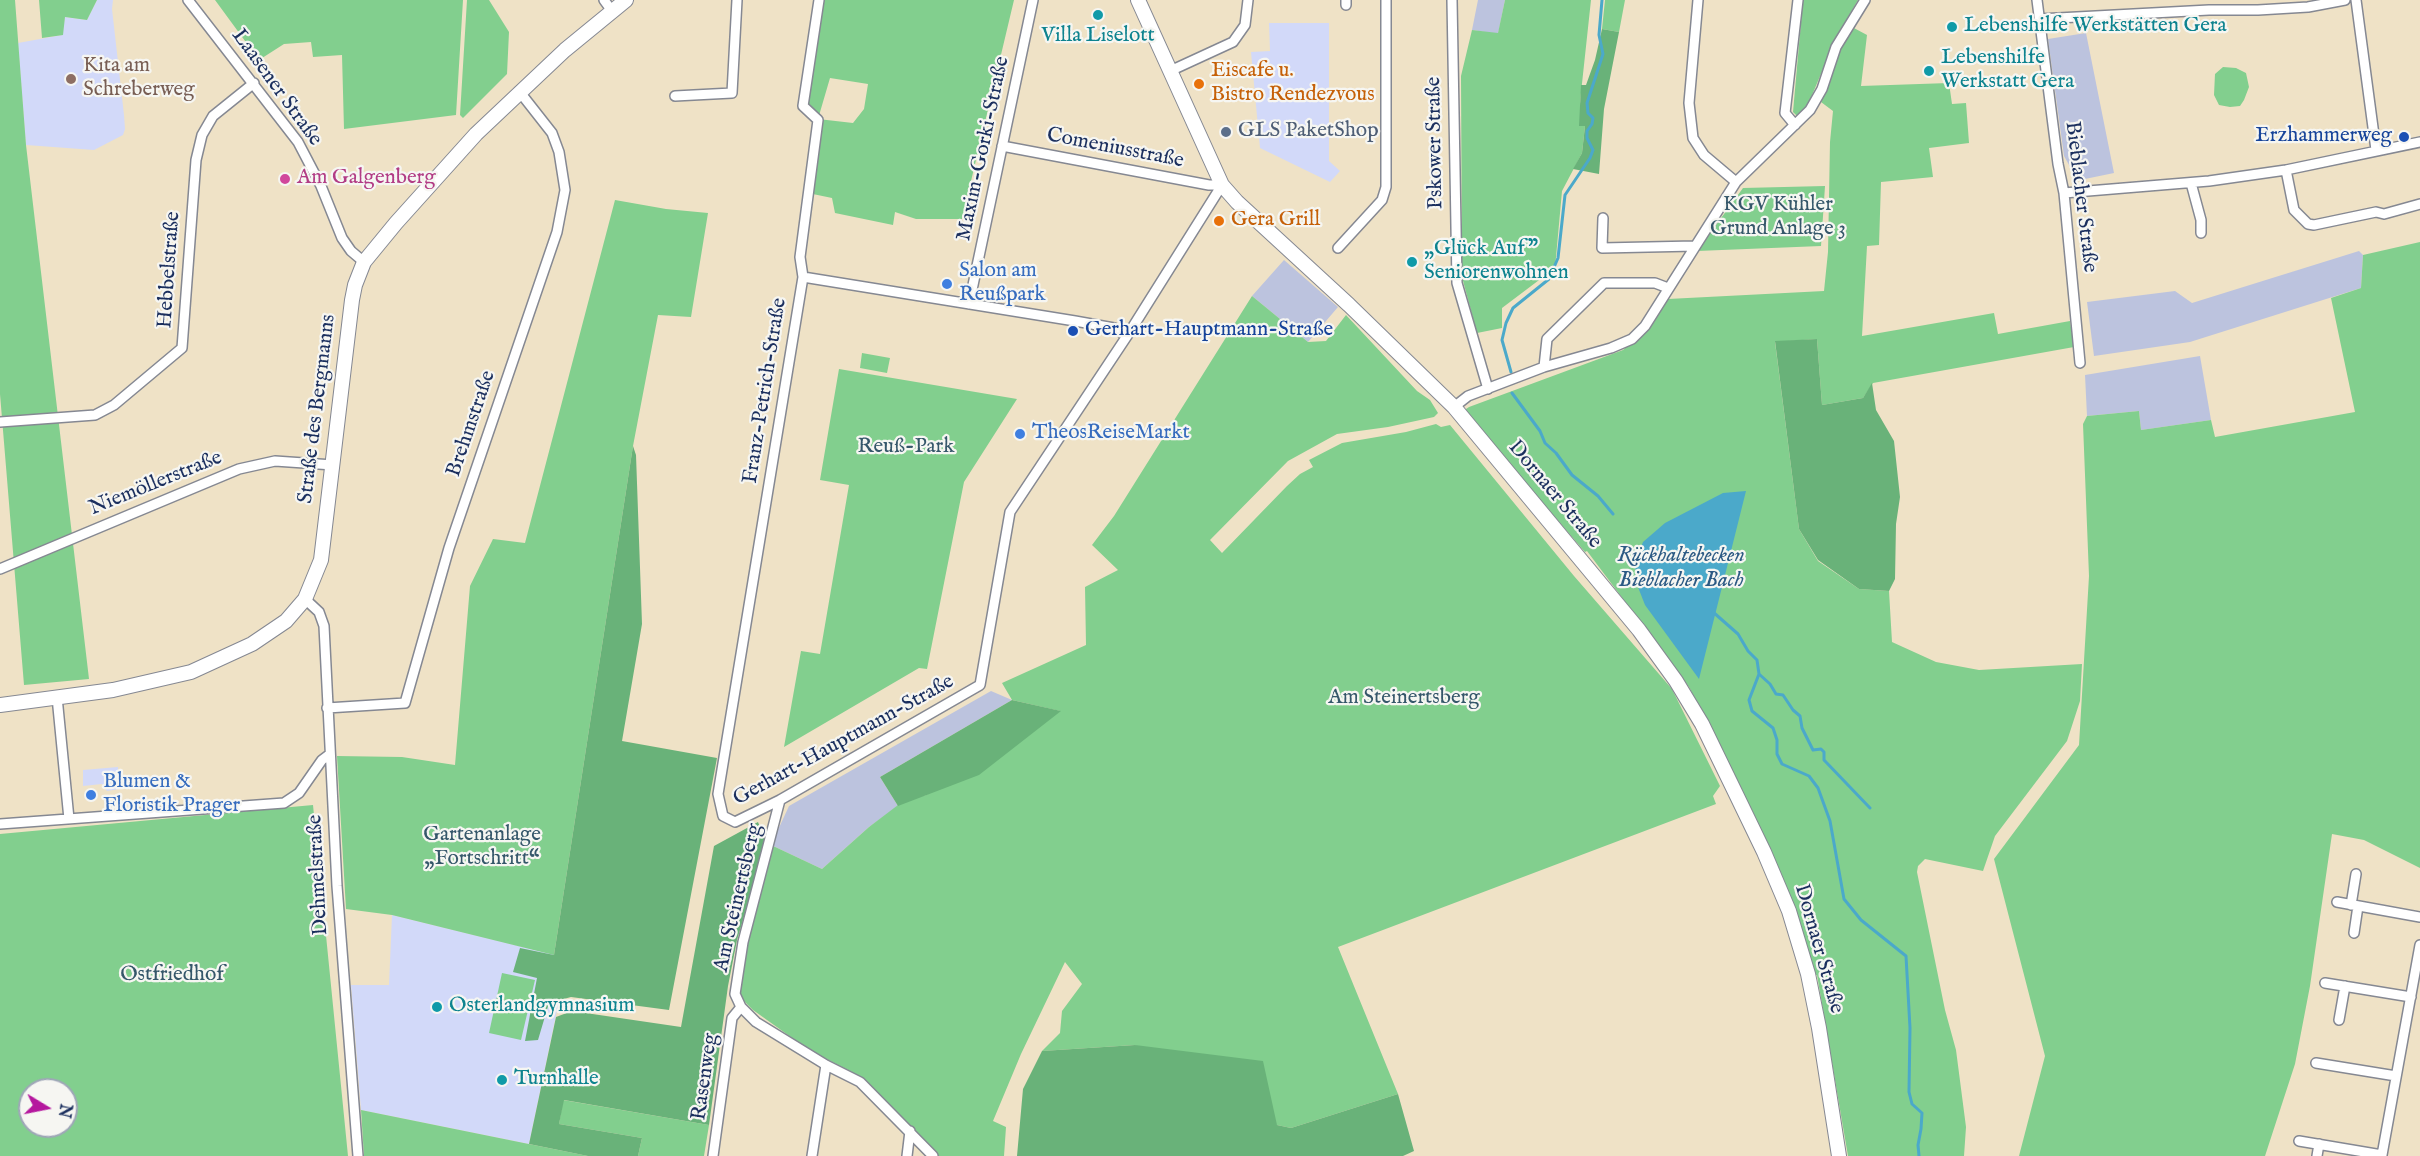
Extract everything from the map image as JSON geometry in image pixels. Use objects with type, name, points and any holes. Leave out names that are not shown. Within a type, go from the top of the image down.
[{"type":"main road","name":"Straße des Bergmanns","points":[[0,705],[140,686],[191,672],[252,644],[286,621],[305,599],[321,560],[352,300],[364,262],[469,142],[519,92],[608,6],[626,0]]},
{"type":"main road","name":"Dornaer Straße","points":[[1138,0],[1222,185],[1237,202],[1349,305],[1454,407],[1639,630],[1676,681],[1702,724],[1764,852],[1789,911],[1808,974],[1839,1156]]},
{"type":"street","name":"Laasener Straße","points":[[188,0],[298,142],[321,186],[342,238],[351,251],[364,262]]},
{"type":"street","points":[[675,96],[732,93],[737,0]]},
{"type":"street","name":"Franz-Petrich-Straße","points":[[718,794],[802,277],[800,257],[818,120],[803,106],[819,0]]},
{"type":"street","name":"Maxim-Gorki-Straße","points":[[969,304],[1033,0]]},
{"type":"street","points":[[1170,71],[1233,42],[1245,25],[1248,0]]},
{"type":"street","points":[[1338,248],[1382,201],[1386,187],[1386,0]]},
{"type":"street","name":"Pskower Straße","points":[[1452,0],[1457,283],[1488,389]]},
{"type":"street","points":[[1698,0],[1689,103],[1692,138],[1704,155],[1736,182]]},
{"type":"street","points":[[1795,125],[1785,113],[1798,0]]},
{"type":"street","points":[[1454,407],[1468,396],[1544,367],[1611,348],[1632,339],[1645,326],[1736,182],[1810,110],[1822,89],[1836,47],[1865,0]]},
{"type":"street","name":"Bieblacher Straße","points":[[2037,0],[2058,164],[2064,193],[2080,363]]},
{"type":"street","points":[[2038,19],[2307,7],[2345,0]]},
{"type":"street","points":[[2356,0],[2376,150]]},
{"type":"street","name":"Hebbelstraße","points":[[0,422],[95,415],[114,405],[182,348],[196,160],[202,135],[213,117],[233,98],[254,83]]},
{"type":"street","name":"Brehmstraße","points":[[327,708],[405,704],[449,548],[557,232],[565,190],[559,152],[549,127],[519,92]]},
{"type":"street","points":[[2064,193],[2191,183],[2286,170],[2420,142]]},
{"type":"street","name":"Comeniusstraße","points":[[1002,146],[1209,185],[1222,185]]},
{"type":"street","points":[[2286,170],[2294,210],[2308,224],[2314,225],[2376,212],[2384,214],[2420,204]]},
{"type":"street","points":[[2191,183],[2201,220],[2201,233]]},
{"type":"street","name":"Gerhart-Hauptmann-Straße","points":[[718,794],[723,816],[735,822],[780,800],[980,685],[1010,512],[1127,336],[1222,185]]},
{"type":"street","points":[[1603,218],[1602,248],[1695,246]]},
{"type":"street","points":[[802,277],[1114,328],[1127,336]]},
{"type":"street","points":[[1544,367],[1547,339],[1604,283],[1655,283],[1668,288]]},
{"type":"street","name":"Niemöllerstraße","points":[[0,569],[239,469],[274,461],[333,465]]},
{"type":"street","name":"Dehmelstraße","points":[[305,599],[319,612],[323,621],[337,886],[358,1156]]},
{"type":"street","points":[[57,697],[69,819]]},
{"type":"street","points":[[0,824],[284,803],[299,793],[322,760],[330,754]]},
{"type":"street","name":"Am Steinertsberg","points":[[741,1007],[735,994],[743,942],[780,800]]},
{"type":"street","points":[[2354,933],[2356,874]]},
{"type":"street","points":[[2337,902],[2420,917]]},
{"type":"street","points":[[2299,1141],[2381,1155],[2420,945]]},
{"type":"street","points":[[2325,983],[2410,997]]},
{"type":"street","points":[[2339,1020],[2345,986]]},
{"type":"street","points":[[741,1007],[756,1022],[826,1065],[860,1082],[933,1156]]},
{"type":"street","name":"Rasenweg","points":[[713,1156],[732,1018],[741,1007]]},
{"type":"street","points":[[2316,1063],[2396,1076]]},
{"type":"street","points":[[812,1156],[826,1065]]},
{"type":"street","points":[[907,1156],[910,1131]]},
{"type":"street","points":[[2317,1156],[2319,1144]]},
{"type":"shaded area","name":"Kita am Schreberweg","points":[[97,0],[113,0],[112,9],[124,115],[123,135],[94,150],[26,145],[18,43],[62,35],[65,17],[87,20]]},
{"type":"shaded area","points":[[1478,0],[1505,0],[1498,34],[1472,30]]},
{"type":"shaded area","points":[[1269,23],[1329,23],[1329,161],[1340,171],[1330,182],[1260,148],[1251,52],[1270,51]]},
{"type":"shaded area","points":[[2086,33],[2114,173],[2080,180],[2064,156],[2048,39]]},
{"type":"shaded area","points":[[2359,251],[2363,255],[2361,288],[2190,342],[2094,356],[2087,302],[2175,291],[2192,303]]},
{"type":"shaded area","points":[[1284,260],[1338,307],[1308,342],[1252,296]]},
{"type":"shaded area","points":[[2200,356],[2211,420],[2141,430],[2139,411],[2087,416],[2085,375]]},
{"type":"shaded area","points":[[991,691],[1012,700],[880,777],[898,806],[869,827],[822,869],[771,845],[789,806]]},
{"type":"shaded area","points":[[118,767],[119,789],[107,791],[102,784],[83,786],[83,770]]},
{"type":"shaded area","points":[[392,915],[568,958],[529,1144],[361,1110],[351,985],[389,985]]},
{"type":"green space","points":[[0,0],[15,0],[26,145],[89,679],[24,685],[0,394]]},
{"type":"green space","points":[[39,0],[97,0],[87,20],[65,17],[63,35],[42,38]]},
{"type":"green space","points":[[215,0],[463,0],[456,115],[344,129],[342,55],[313,57],[311,42],[284,44],[259,60]]},
{"type":"green space","points":[[467,0],[489,0],[509,32],[507,74],[463,118],[460,115]]},
{"type":"green space","points":[[819,0],[1014,0],[962,219],[916,219],[895,212],[893,225],[835,213],[832,198],[808,193],[818,120],[803,106]],"holes":[[[830,78],[868,84],[864,109],[853,123],[818,119]]]},
{"type":"green space","points":[[1505,0],[1591,0],[1580,102],[1585,126],[1582,153],[1562,191],[1555,268],[1502,308],[1502,328],[1477,333],[1462,277],[1461,76],[1472,30],[1498,33]]},
{"type":"green space","points":[[1605,0],[1625,0],[1619,32],[1602,29]]},
{"type":"green space","points":[[1803,0],[1858,0],[1836,38],[1810,100],[1803,112],[1797,116],[1793,112]]},
{"type":"green space","points":[[1852,27],[1867,35],[1861,86],[1949,83],[1952,104],[1966,103],[1969,143],[1929,148],[1933,177],[1881,182],[1879,245],[1867,246],[1862,336],[1994,313],[1998,334],[2070,321],[2074,347],[1873,383],[1863,398],[1822,405],[1817,339],[1775,342],[1799,529],[1818,561],[1859,589],[1889,591],[1892,642],[1936,662],[1979,670],[2082,664],[2080,701],[2067,741],[1995,836],[1983,871],[1925,859],[1918,866],[1917,872],[1945,1010],[1956,1050],[1966,1127],[1964,1156],[1848,1156],[1817,975],[1813,976],[1719,744],[1689,687],[1587,551],[1585,552],[1463,411],[1623,350],[1654,322],[1668,299],[1824,291],[1828,252],[1830,142],[1833,111],[1821,102],[1839,49]]},
{"type":"green space","points":[[1602,29],[1619,32],[1604,109],[1599,174],[1573,169],[1582,153],[1585,126],[1579,126],[1581,85],[1586,85]]},
{"type":"green space","points":[[2223,67],[2236,68],[2246,73],[2249,87],[2240,106],[2219,105],[2214,95],[2215,74]]},
{"type":"green space","name":"KGV Kühler Grund Anlage 3","points":[[1825,186],[1821,246],[1697,251],[1743,188]]},
{"type":"green space","name":"Gartenanlage „Fortschritt“","points":[[615,200],[666,209],[708,213],[691,317],[658,315],[633,446],[554,955],[392,915],[346,909],[337,756],[402,757],[455,765],[470,586],[493,539],[525,543]]},
{"type":"green space","points":[[2420,242],[2420,868],[2364,840],[2332,834],[2310,986],[2295,1064],[2265,1156],[2019,1156],[2045,1056],[1994,859],[2079,745],[2089,576],[2083,424],[2087,416],[2139,411],[2141,430],[2211,420],[2215,437],[2355,412],[2331,298],[2361,288],[2363,255]]},
{"type":"green space","name":"Am Steinertsberg","points":[[1252,296],[1308,342],[1326,341],[1346,315],[1417,391],[1430,400],[1438,413],[1434,417],[1388,427],[1337,434],[1288,461],[1210,540],[1222,553],[1287,486],[1300,474],[1313,467],[1309,460],[1342,443],[1406,432],[1436,424],[1441,427],[1450,425],[1574,576],[1672,689],[1720,786],[1713,796],[1716,804],[1338,947],[1398,1094],[1291,1128],[1277,1125],[1135,1045],[1042,1051],[1060,1033],[1062,1011],[1082,984],[1065,962],[1021,1054],[993,1121],[1006,1127],[1004,1156],[937,1156],[888,1103],[852,1072],[809,1050],[753,1010],[742,999],[737,988],[745,943],[771,845],[822,869],[869,827],[902,802],[926,795],[1060,711],[1012,700],[1002,683],[1086,645],[1085,587],[1118,570],[1092,545],[1114,516]]},
{"type":"green space","points":[[1817,339],[1822,405],[1863,398],[1872,383],[1876,410],[1894,441],[1900,497],[1896,524],[1895,579],[1889,591],[1859,589],[1818,560],[1799,529],[1775,341]]},
{"type":"green space","points":[[862,353],[890,358],[887,373],[860,368]]},
{"type":"green space","name":"Reuß-Park","points":[[839,369],[1017,399],[964,482],[927,669],[919,668],[784,747],[801,651],[820,654],[849,485],[820,480]]},
{"type":"green space","points":[[633,446],[636,455],[642,624],[622,741],[717,758],[669,1010],[571,997],[549,1003],[538,1040],[525,1041],[537,978],[513,972],[520,948],[554,955]]},
{"type":"green space","points":[[1012,700],[1061,711],[979,775],[898,806],[880,777]]},
{"type":"green space","name":"Ostfriedhof","points":[[313,805],[348,1156],[0,1156],[0,834]]},
{"type":"green space","points":[[758,822],[766,843],[737,940],[728,986],[709,1125],[564,1100],[559,1124],[642,1138],[638,1156],[588,1156],[529,1144],[556,1017],[572,1011],[681,1027],[714,846]]},
{"type":"green space","points":[[502,973],[535,980],[521,1040],[489,1033]]},
{"type":"green space","points":[[1135,1045],[1263,1061],[1277,1125],[1291,1128],[1398,1094],[1414,1151],[1403,1156],[1017,1156],[1023,1089],[1042,1051]]},
{"type":"green space","points":[[563,1100],[709,1125],[704,1156],[638,1156],[642,1138],[559,1124]]},
{"type":"green space","points":[[361,1110],[588,1156],[364,1156]]},
{"type":"water","name":"Rückhaltebecken Bieblacher Bach","points":[[1746,491],[1699,679],[1645,605],[1636,582],[1635,563],[1643,542],[1665,523],[1723,493]]},
{"type":"waterway","points":[[1511,372],[1502,340],[1506,323],[1513,308],[1549,279],[1558,258],[1565,195],[1593,150],[1587,138],[1587,131],[1593,118],[1588,113],[1587,103],[1603,54],[1599,35],[1602,0]]},
{"type":"waterway","points":[[1512,393],[1540,431],[1545,443],[1556,453],[1572,475],[1598,496],[1613,514]]},
{"type":"waterway","points":[[1713,612],[1738,634],[1748,651],[1757,660],[1759,674],[1749,700],[1752,711],[1773,728],[1777,740],[1777,754],[1782,764],[1809,776],[1818,788],[1830,821],[1844,899],[1861,920],[1906,956],[1910,1028],[1909,1092],[1912,1104],[1922,1113],[1919,1156]]},
{"type":"waterway","points":[[1759,674],[1770,684],[1776,694],[1783,695],[1800,716],[1802,728],[1813,750],[1821,749],[1824,752],[1824,760],[1870,808]]},
{"type":"place","name":"Villa Liselott","points":[[1098,15]]},
{"type":"place","name":"Lebenshilfe Werkstätten Gera","points":[[1952,27]]},
{"type":"place","name":"Lebenshilfe Werkstatt Gera","points":[[1929,71]]},
{"type":"place","name":"Kita am Schreberweg","points":[[71,79]]},
{"type":"place","name":"Eiscafe u. Bistro Rendezvous","points":[[1199,84]]},
{"type":"place","name":"GLS PaketShop","points":[[1226,132]]},
{"type":"place","name":"Erzhammerweg","points":[[2404,137]]},
{"type":"place","name":"Am Galgenberg","points":[[285,179]]},
{"type":"place","name":"Gera Grill","points":[[1219,221]]},
{"type":"place","name":"„Glück Auf\" Seniorenwohnen","points":[[1412,262]]},
{"type":"place","name":"Salon am Reußpark","points":[[947,284]]},
{"type":"place","name":"Gerhart-Hauptmann-Straße","points":[[1073,331]]},
{"type":"place","name":"TheosReiseMarkt","points":[[1020,434]]},
{"type":"place","name":"Blumen & Floristik Prager","points":[[91,795]]},
{"type":"place","name":"Osterlandgymnasium","points":[[437,1007]]},
{"type":"place","name":"Turnhalle","points":[[502,1080]]}]
